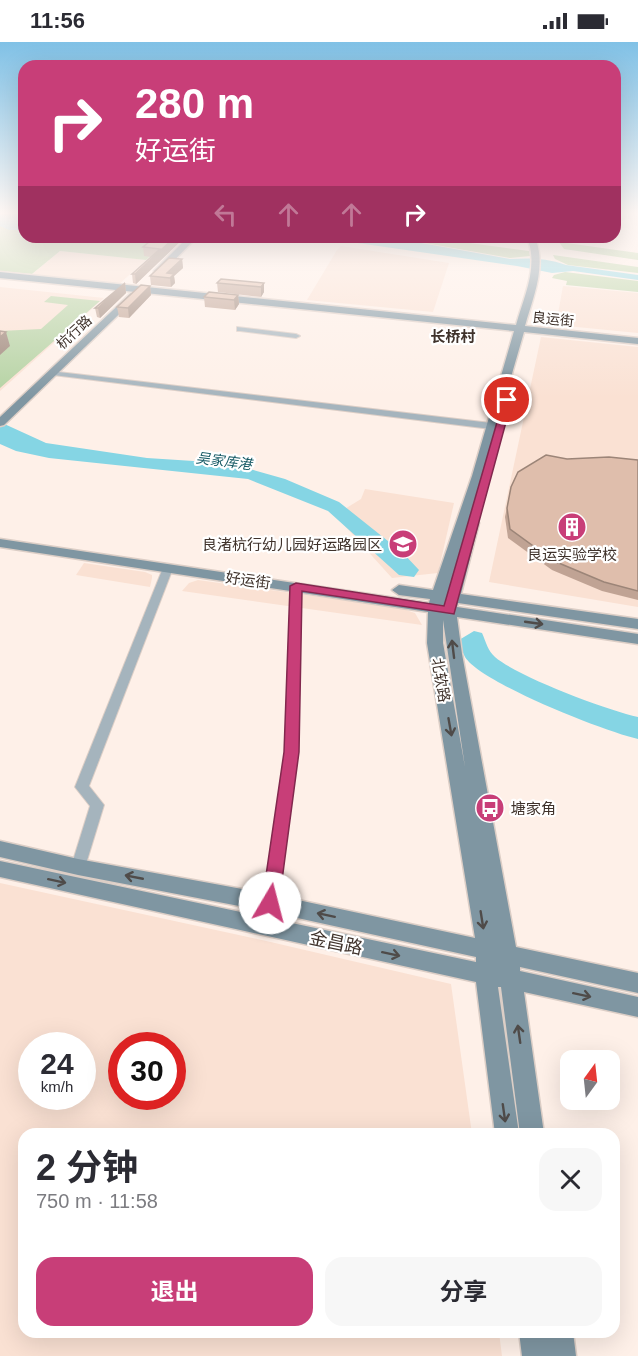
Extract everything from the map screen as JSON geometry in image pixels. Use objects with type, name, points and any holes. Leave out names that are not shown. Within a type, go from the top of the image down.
[{"type":"street","name":"良运街","points":[[3,275],[638,343]]},
{"type":"street","name":"杭行路","points":[[2,416],[150,275]]},
{"type":"street","name":"北软路","points":[[444,603],[538,275]]},
{"type":"street","name":"良运街","points":[[0,281],[133,290]]},
{"type":"street","name":"杭行路","points":[[2,416],[53,372],[133,290]]},
{"type":"street","points":[[240,329],[296,336]]},
{"type":"street","name":"北软路","points":[[523,331],[491,426],[435,643],[496,952],[511,979],[531,1128]]},
{"type":"street","points":[[53,372],[491,426]]},
{"type":"street","name":"好运街","points":[[0,533],[444,603],[638,639]]},
{"type":"street","name":"好运街","points":[[0,543],[296,586],[638,624]]},
{"type":"street","points":[[78,867],[97,805],[82,787],[168,568]]},
{"type":"street","points":[[270,903],[291,752],[296,586]]},
{"type":"street","name":"金昌路","points":[[0,849],[78,867],[270,903],[638,983]]},
{"type":"street","name":"金昌路","points":[[0,869],[638,1007]]},
{"type":"street","name":"北软路","points":[[496,952],[486,975],[506,1128]]},
{"type":"street","points":[[534,1338],[536,1356]]},
{"type":"street","points":[[560,1338],[562,1356]]},
{"type":"shaded area","points":[[31,275],[129,275],[118,285]]},
{"type":"shaded area","points":[[322,275],[445,275],[433,312],[307,300]]},
{"type":"shaded area","points":[[563,286],[638,293],[638,333],[556,325]]},
{"type":"shaded area","points":[[0,287],[104,298],[0,391]]},
{"type":"shaded area","points":[[541,337],[638,347],[638,607],[489,582]]},
{"type":"shaded area","name":"良渚杭行幼儿园好运路园区","points":[[365,489],[454,503],[438,573],[392,578],[335,515],[361,499]]},
{"type":"shaded area","points":[[84,563],[145,572],[152,575],[150,587],[76,575]]},
{"type":"shaded area","points":[[198,580],[400,608],[415,613],[422,625],[182,591],[189,583]]},
{"type":"shaded area","points":[[0,883],[451,984],[471,1128],[18,1128],[18,1338],[500,1338],[502,1356],[0,1356]]},
{"type":"green space","points":[[554,275],[592,275],[638,281],[638,292],[566,285],[567,281],[552,278]]},
{"type":"green space","points":[[51,296],[100,301],[0,388],[0,331],[41,329],[68,305],[44,302]]},
{"type":"water","points":[[604,275],[638,275],[638,280]]},
{"type":"water","points":[[0,422],[46,443],[147,458],[209,462],[250,469],[285,479],[339,502],[403,553],[419,570],[414,577],[399,575],[328,511],[248,479],[49,458],[16,451],[0,444]]},
{"type":"water","points":[[474,631],[482,633],[495,657],[523,674],[585,700],[638,717],[638,739],[573,717],[494,680],[476,668],[463,653],[459,640]]},
{"type":"building","points":[[151,275],[173,275],[170,278]]},
{"type":"building","points":[[221,279],[264,283],[261,287],[217,283]]},
{"type":"building","points":[[125,283],[98,308],[95,308]]},
{"type":"building","points":[[141,285],[150,286],[128,308],[117,307]]},
{"type":"building","points":[[209,292],[238,295],[234,300],[204,297]]},
{"type":"building","name":"良运实验学校","points":[[546,455],[567,459],[609,457],[638,460],[638,591],[604,582],[554,561],[510,529],[507,508],[511,487],[518,472]]},
{"type":"place","name":"良运实验学校","points":[[572,527]]},
{"type":"place","name":"良渚杭行幼儿园好运路园区","points":[[403,544]]},
{"type":"place","name":"塘家角","points":[[490,808]]},
{"type":"district","name":"长桥村","points":[[453,336]]},
{"type":"route","points":[[270,903],[291,752],[296,586],[449,611],[507,400]]},
{"type":"water label","name":"吴家库港","points":[[224,461]]}]
